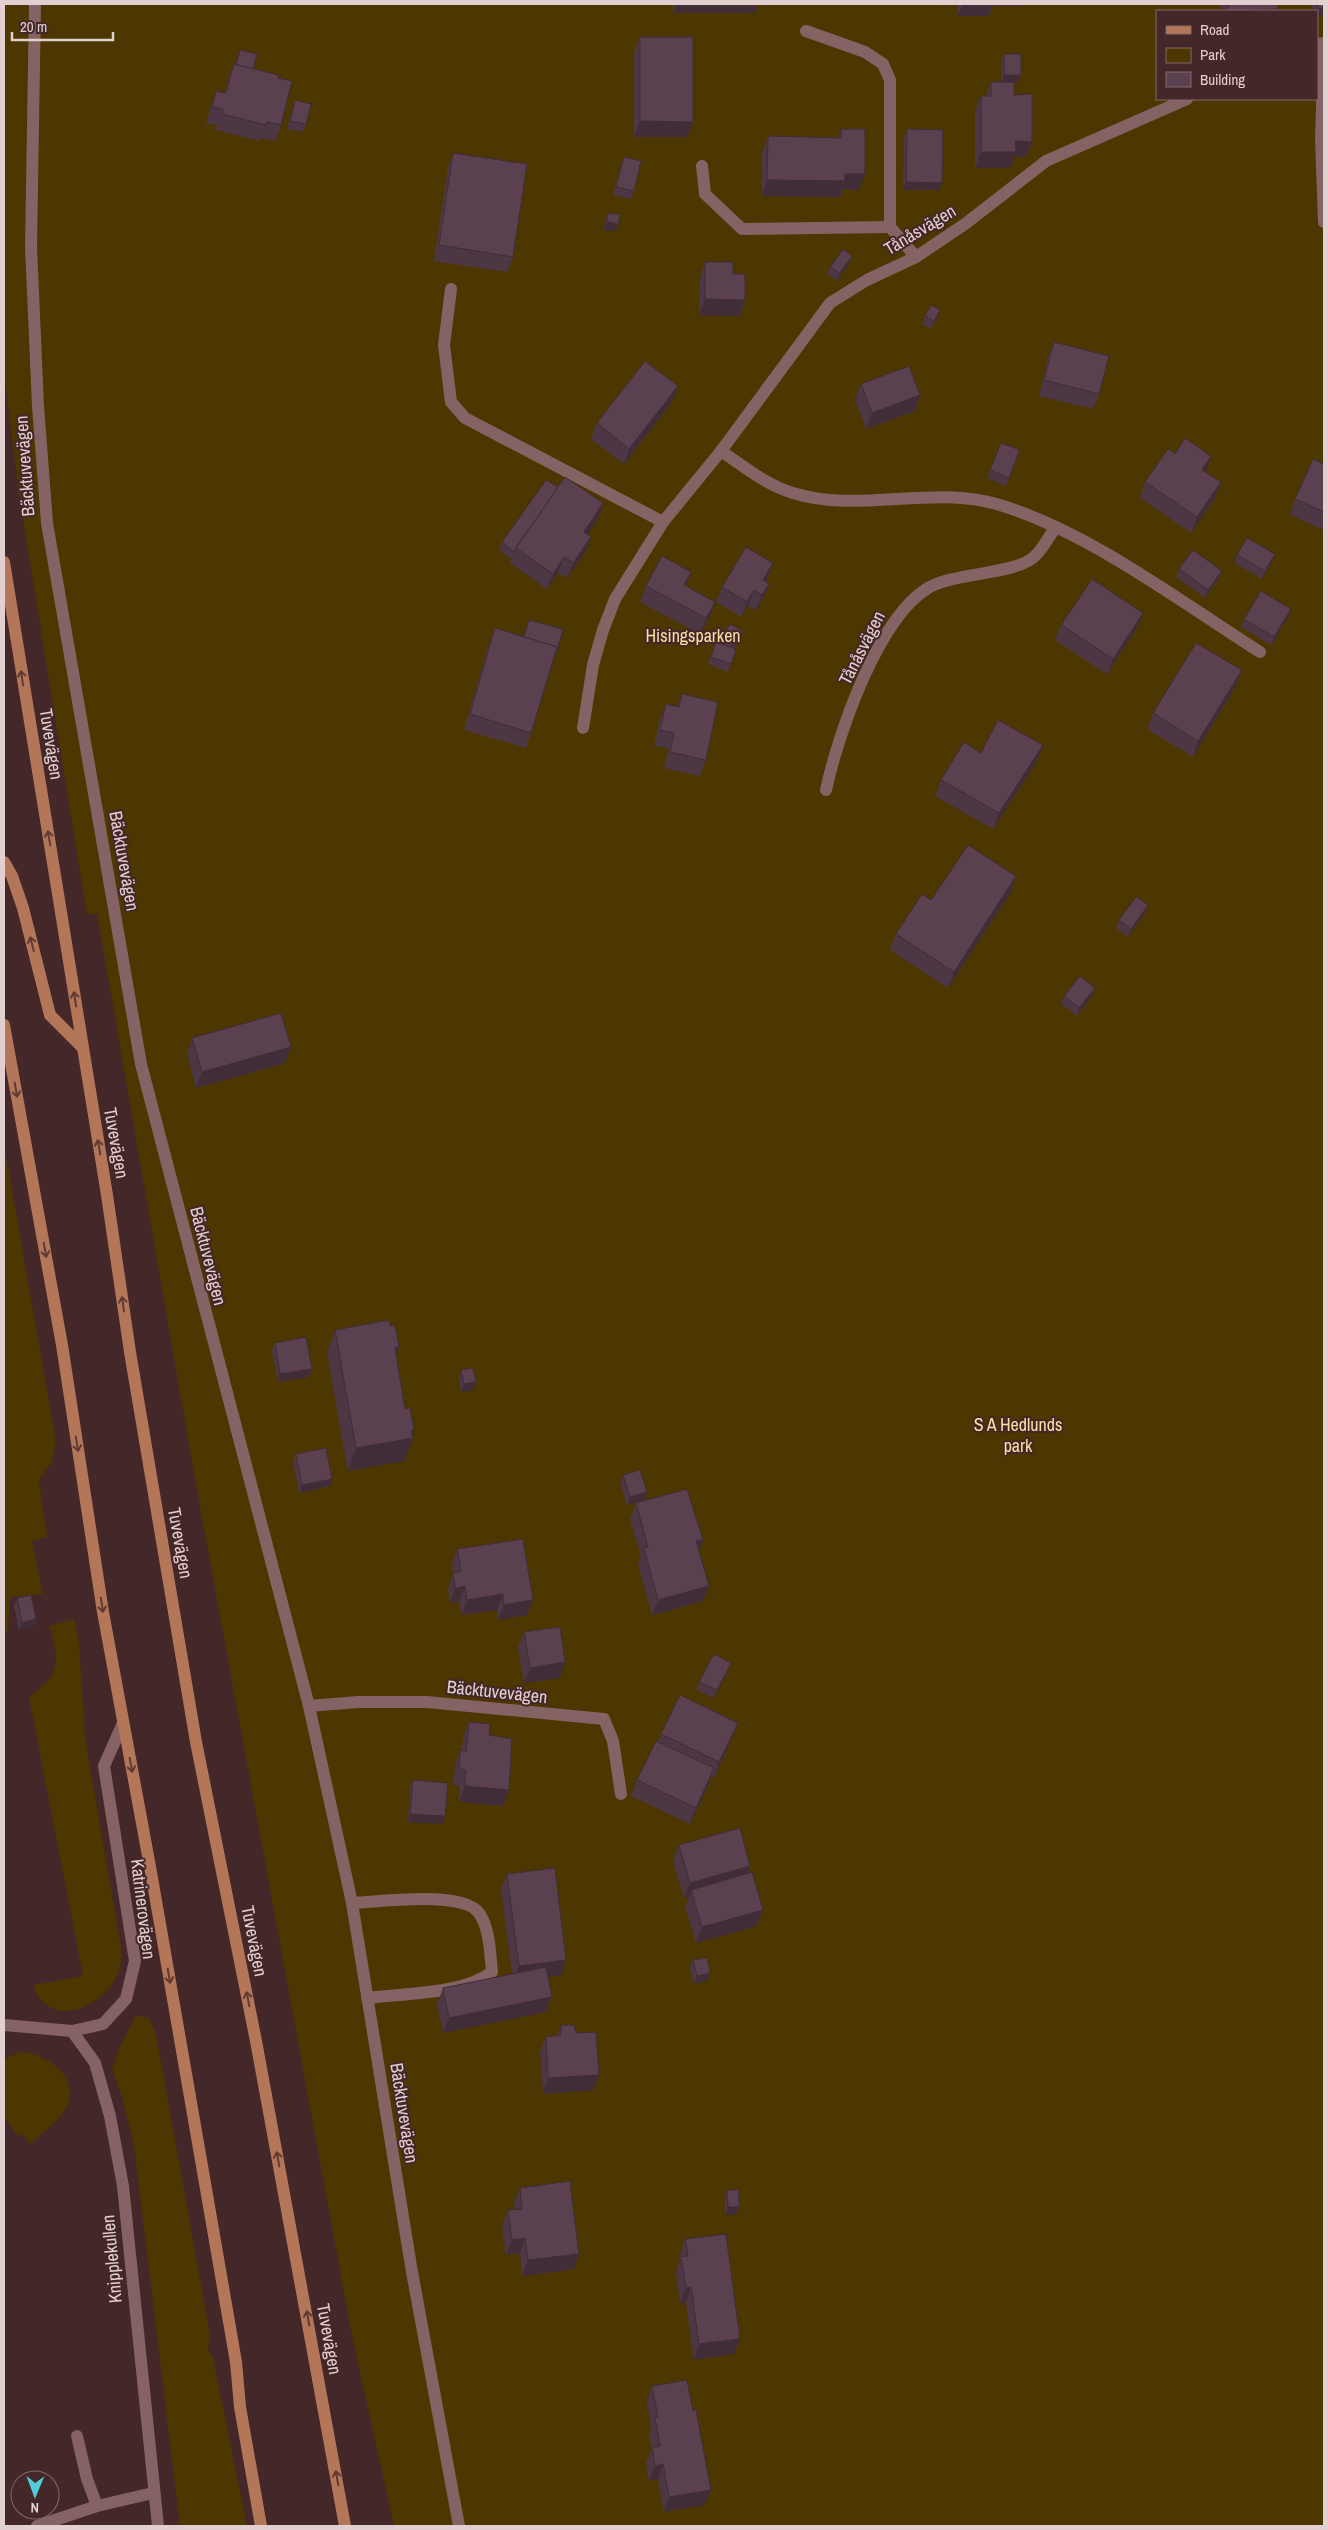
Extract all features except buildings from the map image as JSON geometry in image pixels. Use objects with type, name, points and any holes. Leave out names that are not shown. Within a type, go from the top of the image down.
[{"type":"main road","name":"Tuvevägen","points":[[4,562],[130,1352],[194,1732],[256,2041],[345,2526]]},
{"type":"main road","points":[[4,862],[12,876],[23,908],[50,1015],[82,1047]]},
{"type":"main road","points":[[4,1025],[62,1345],[103,1612],[234,2352],[240,2407],[261,2526]]},
{"type":"street","name":"Bäcktuvevägen","points":[[35,4],[31,246],[38,406],[47,523],[141,1064],[309,1706],[352,1903],[412,2272],[459,2526]]},
{"type":"street","points":[[806,31],[865,52],[882,64],[890,80],[890,227],[916,257]]},
{"type":"street","points":[[1324,43],[1321,139],[1324,222]]},
{"type":"street","name":"Tånåsvägen","points":[[583,728],[593,665],[603,630],[615,599],[663,522],[721,451],[830,303],[867,280],[916,257],[965,224],[1046,162],[1185,100]]},
{"type":"street","points":[[702,166],[704,194],[742,229],[890,227]]},
{"type":"street","points":[[451,289],[444,345],[451,402],[465,418],[663,522]]},
{"type":"street","points":[[721,451],[757,476],[792,493],[827,500],[907,497],[955,498],[999,504],[1056,527],[1096,548],[1260,652]]},
{"type":"street","name":"Tånåsvägen","points":[[826,790],[834,752],[845,722],[894,620],[910,602],[928,588],[950,579],[1011,567],[1035,557],[1056,527]]},
{"type":"street","name":"Bäcktuvevägen","points":[[309,1706],[358,1702],[427,1702],[604,1719],[613,1741],[621,1794]]},
{"type":"street","name":"Katrinerovägen","points":[[4,2025],[72,2031],[103,2024],[126,1999],[135,1961],[104,1766],[123,1723]]},
{"type":"street","points":[[352,1903],[430,1899],[463,1901],[478,1912],[488,1937],[492,1972],[478,1982],[451,1989],[367,1998]]},
{"type":"street","name":"Knipplekullen","points":[[72,2031],[95,2063],[110,2116],[123,2186],[153,2494],[158,2526]]},
{"type":"street","points":[[77,2436],[87,2479],[97,2506]]},
{"type":"street","points":[[37,2526],[97,2506],[153,2494]]},
{"type":"green space","name":"Hisingsparken","points":[[4,4],[1324,4],[1324,2526],[394,2526],[351,2331],[194,1474],[97,913],[87,915],[20,501],[4,373]]},
{"type":"green space","points":[[4,1144],[56,1442],[51,1463],[39,1481],[47,1537],[32,1541],[43,1594],[10,1597],[8,1632],[4,1632]]},
{"type":"green space","points":[[74,1619],[79,1641],[85,1738],[122,1953],[117,1976],[105,1993],[83,2007],[71,2011],[59,2010],[49,2006],[40,1998],[33,1985],[83,1976],[29,1697],[47,1681],[55,1666],[55,1648],[49,1626]]},
{"type":"green space","points":[[136,2015],[149,2018],[156,2034],[210,2335],[208,2351],[213,2358],[247,2526],[180,2526],[134,2145],[122,2097],[112,2070],[119,2049]]},
{"type":"green space","points":[[20,2052],[42,2057],[52,2063],[67,2080],[70,2090],[69,2101],[64,2112],[30,2145],[24,2136],[17,2135],[4,2115],[4,2059]]},
{"type":"park label","name":"S A Hedlunds park","points":[[1018,1435]]}]
